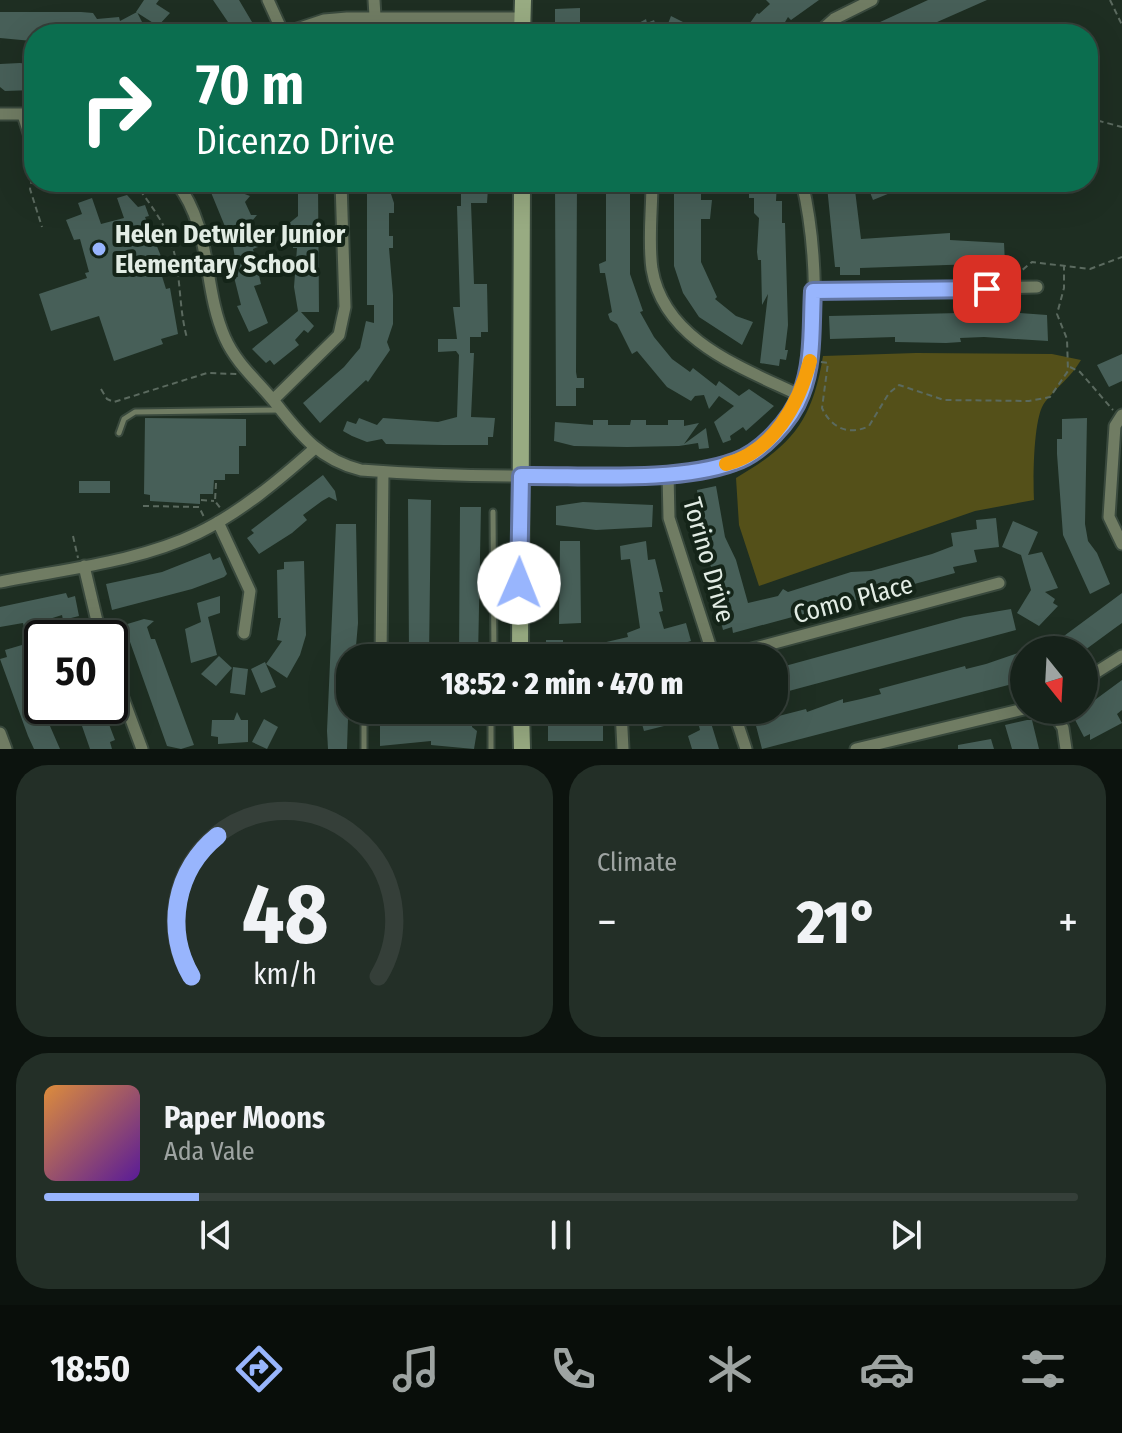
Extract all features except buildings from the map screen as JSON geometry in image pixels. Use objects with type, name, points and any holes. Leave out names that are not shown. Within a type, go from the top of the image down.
[{"type":"main road","points":[[522,24],[523,0]]},
{"type":"main road","points":[[520,644],[522,192]]},
{"type":"main road","points":[[521,724],[522,749]]},
{"type":"street","points":[[268,0],[279,24]]},
{"type":"street","points":[[374,0],[375,16]]},
{"type":"street","points":[[828,24],[872,0]]},
{"type":"street","points":[[312,24],[324,20],[375,16],[493,24]]},
{"type":"street","points":[[0,114],[24,114]]},
{"type":"street","points":[[182,192],[194,210],[204,236],[224,337],[246,371],[314,449],[344,466],[383,472],[521,476],[668,473],[720,466],[756,451],[801,396],[810,361],[813,291],[804,192]]},
{"type":"street","points":[[273,400],[339,335],[345,307],[341,192]]},
{"type":"street","points":[[652,192],[652,269],[662,300],[679,326],[740,367],[801,396]]},
{"type":"street","points":[[813,291],[1037,287]]},
{"type":"street","points":[[1121,416],[1115,426],[1109,517],[1122,544]]},
{"type":"street","points":[[0,582],[162,547],[218,522],[314,449]]},
{"type":"street","points":[[381,644],[383,472]]},
{"type":"street","name":"Torino Drive","points":[[668,473],[669,518],[711,644]]},
{"type":"street","points":[[218,522],[250,591],[244,633]]},
{"type":"street","points":[[80,566],[96,620]]},
{"type":"street","name":"Como Place","points":[[769,644],[999,583]]},
{"type":"street","points":[[1098,671],[1122,656]]},
{"type":"street","points":[[128,711],[142,749]]},
{"type":"street","points":[[856,749],[887,745],[1010,713]]},
{"type":"street","points":[[622,724],[623,749]]},
{"type":"street","points":[[738,724],[746,749]]},
{"type":"street","points":[[1061,724],[1066,749]]},
{"type":"street","points":[[0,733],[6,749]]},
{"type":"lane","points":[[20,114],[24,127]]},
{"type":"lane","points":[[119,433],[124,419],[135,412],[281,410]]},
{"type":"lane","points":[[493,512],[494,644]]},
{"type":"lane","points":[[494,582],[519,583]]},
{"type":"lane","points":[[364,724],[364,749]]},
{"type":"lane","points":[[491,724],[491,749]]},
{"type":"path","points":[[1110,0],[1122,25]]},
{"type":"path","points":[[1098,121],[1122,127]]},
{"type":"path","points":[[31,192],[42,227]]},
{"type":"path","points":[[140,192],[167,233],[177,270],[179,310],[187,338]]},
{"type":"path","points":[[1013,289],[1014,277],[1032,262],[1090,269],[1122,257]]},
{"type":"path","points":[[177,270],[207,260]]},
{"type":"path","points":[[810,361],[828,363],[822,408],[827,419],[838,428],[850,431],[869,426],[889,393],[899,385],[931,399],[1041,401],[1058,390],[1069,367],[1067,339],[1057,314],[1064,288],[1064,266]]},
{"type":"path","points":[[1069,367],[1080,372],[1121,416]]},
{"type":"path","points":[[101,389],[107,399],[114,402],[203,373],[233,376],[246,371]]},
{"type":"path","points":[[216,483],[218,522]]},
{"type":"path","points":[[201,500],[215,501]]},
{"type":"path","points":[[143,506],[199,507],[218,522]]},
{"type":"path","points":[[73,536],[80,566]]},
{"type":"shaded area","points":[[1052,354],[1081,360],[1041,409],[1035,449],[1034,500],[975,511],[759,586],[739,525],[736,478],[772,454],[796,429],[813,398],[823,356]]},
{"type":"slow traffic","points":[[726,464],[756,451],[775,431],[801,396],[810,361]]},
{"type":"place","name":"Helen Detwiler Junior Elementary School","points":[[99,249]]},
{"type":"route","points":[[519,583],[521,476],[704,470],[735,462],[756,451],[801,396],[810,361],[813,291],[987,289]]}]
